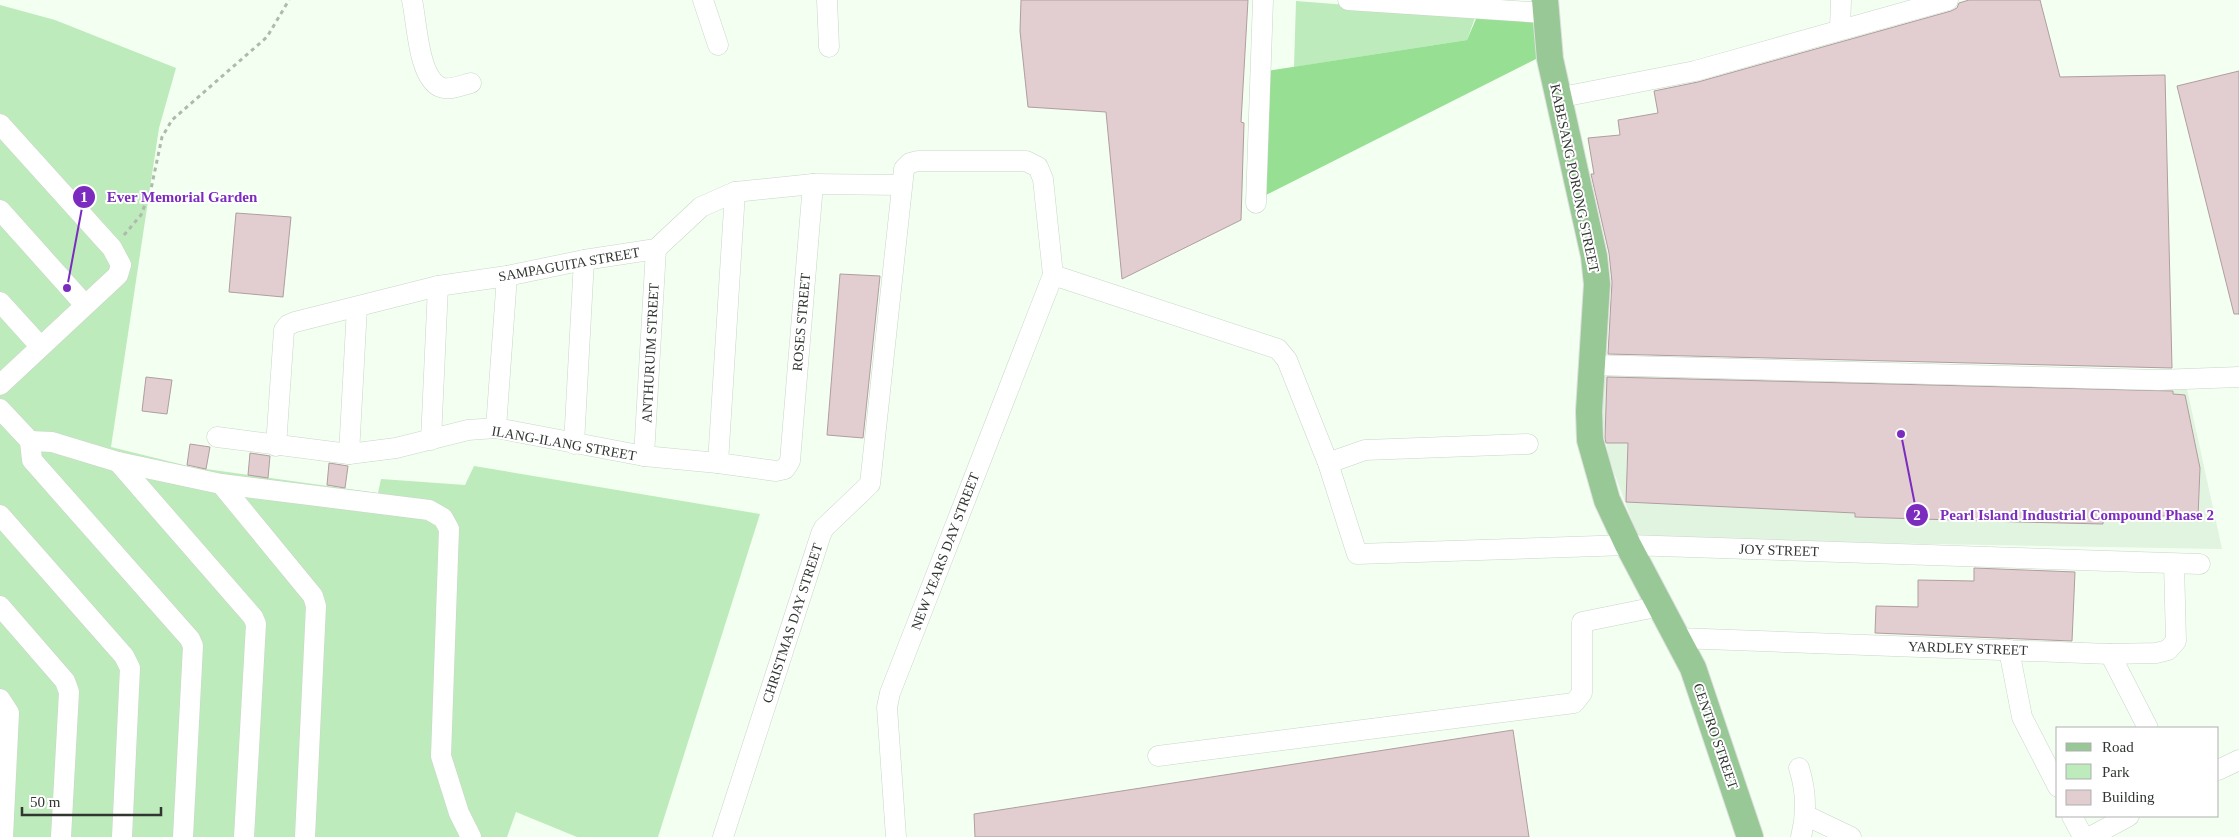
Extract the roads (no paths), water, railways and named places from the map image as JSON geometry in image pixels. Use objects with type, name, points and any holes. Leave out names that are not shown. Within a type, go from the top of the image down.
[{"type":"main road","name":"KABESANG PORONG STREET","points":[[1545,6],[1550,59],[1557,98],[1594,256],[1597,284],[1589,411],[1590,440],[1607,500],[1628,546],[1678,638]]},
{"type":"main road","name":"CENTRO STREET","points":[[1678,638],[1693,668],[1750,837]]},
{"type":"street","points":[[412,0],[423,65],[430,78],[442,88],[471,83]]},
{"type":"street","points":[[703,0],[718,45]]},
{"type":"street","points":[[827,0],[829,47]]},
{"type":"street","points":[[1256,203],[1263,0]]},
{"type":"street","points":[[1348,0],[1545,6]]},
{"type":"street","points":[[1840,29],[1841,0]]},
{"type":"street","points":[[1557,98],[1695,71],[1948,0]]},
{"type":"street","points":[[0,124],[112,248],[121,265],[118,275],[0,385]]},
{"type":"street","name":"CHRISTMAS DAY STREET","points":[[723,837],[821,534],[824,528],[870,484],[904,168],[910,163],[918,161],[1026,161],[1038,167],[1043,179],[1053,275]]},
{"type":"street","name":"SAMPAGUITA STREET","points":[[276,446],[284,330],[288,325],[295,322],[438,286],[507,276],[584,260],[656,249],[701,207],[735,192],[813,184],[901,185]]},
{"type":"street","name":"ROSES STREET","points":[[790,461],[813,184]]},
{"type":"street","points":[[718,463],[735,192]]},
{"type":"street","points":[[0,210],[85,305]]},
{"type":"street","name":"ANTHURUIM STREET","points":[[644,456],[656,249]]},
{"type":"street","points":[[574,444],[584,260]]},
{"type":"street","points":[[1053,275],[1278,349],[1287,360],[1328,463],[1365,450],[1528,444]]},
{"type":"street","name":"NEW YEARS DAY STREET","points":[[896,837],[886,707],[1053,275]]},
{"type":"street","points":[[496,428],[507,276]]},
{"type":"street","points":[[432,440],[438,286]]},
{"type":"street","points":[[0,302],[40,346]]},
{"type":"street","points":[[349,454],[357,307]]},
{"type":"street","points":[[1592,365],[2158,380],[2239,377]]},
{"type":"street","points":[[0,410],[30,441],[32,460],[190,640],[193,646],[183,837]]},
{"type":"street","name":"ILANG-ILANG STREET","points":[[217,437],[349,454],[396,448],[468,430],[496,428],[644,456],[776,471],[785,469],[790,461]]},
{"type":"street","points":[[30,441],[52,442],[118,462],[221,484],[429,510],[443,518],[449,529],[441,756],[459,813],[471,837]]},
{"type":"street","points":[[118,462],[253,617],[256,624],[244,837]]},
{"type":"street","name":"JOY STREET","points":[[1328,463],[1357,554],[1628,546],[2200,564]]},
{"type":"street","points":[[221,484],[313,596],[316,606],[304,837]]},
{"type":"street","points":[[0,515],[124,656],[130,668],[122,837]]},
{"type":"street","name":"YARDLEY STREET","points":[[1678,638],[2110,654],[2156,653],[2168,650],[2176,641],[2174,564]]},
{"type":"street","points":[[0,606],[65,681],[69,692],[61,837]]},
{"type":"street","points":[[1158,756],[1574,702],[1582,693],[1582,622],[1661,606]]},
{"type":"street","points":[[2009,650],[2022,717],[2056,784]]},
{"type":"street","points":[[2110,654],[2147,727]]},
{"type":"street","points":[[0,699],[9,713],[3,837]]},
{"type":"street","points":[[2219,770],[2239,760]]},
{"type":"street","points":[[1799,768],[1804,784],[1805,815],[1801,837]]},
{"type":"street","points":[[1805,815],[1851,837]]},
{"type":"street","points":[[2073,817],[2083,837]]},
{"type":"street","points":[[2090,837],[2127,817]]},
{"type":"place","name":"Ever Memorial Garden","points":[[67,288]]},
{"type":"place","name":"Pearl Island Industrial Compound Phase 2","points":[[1901,434]]}]
